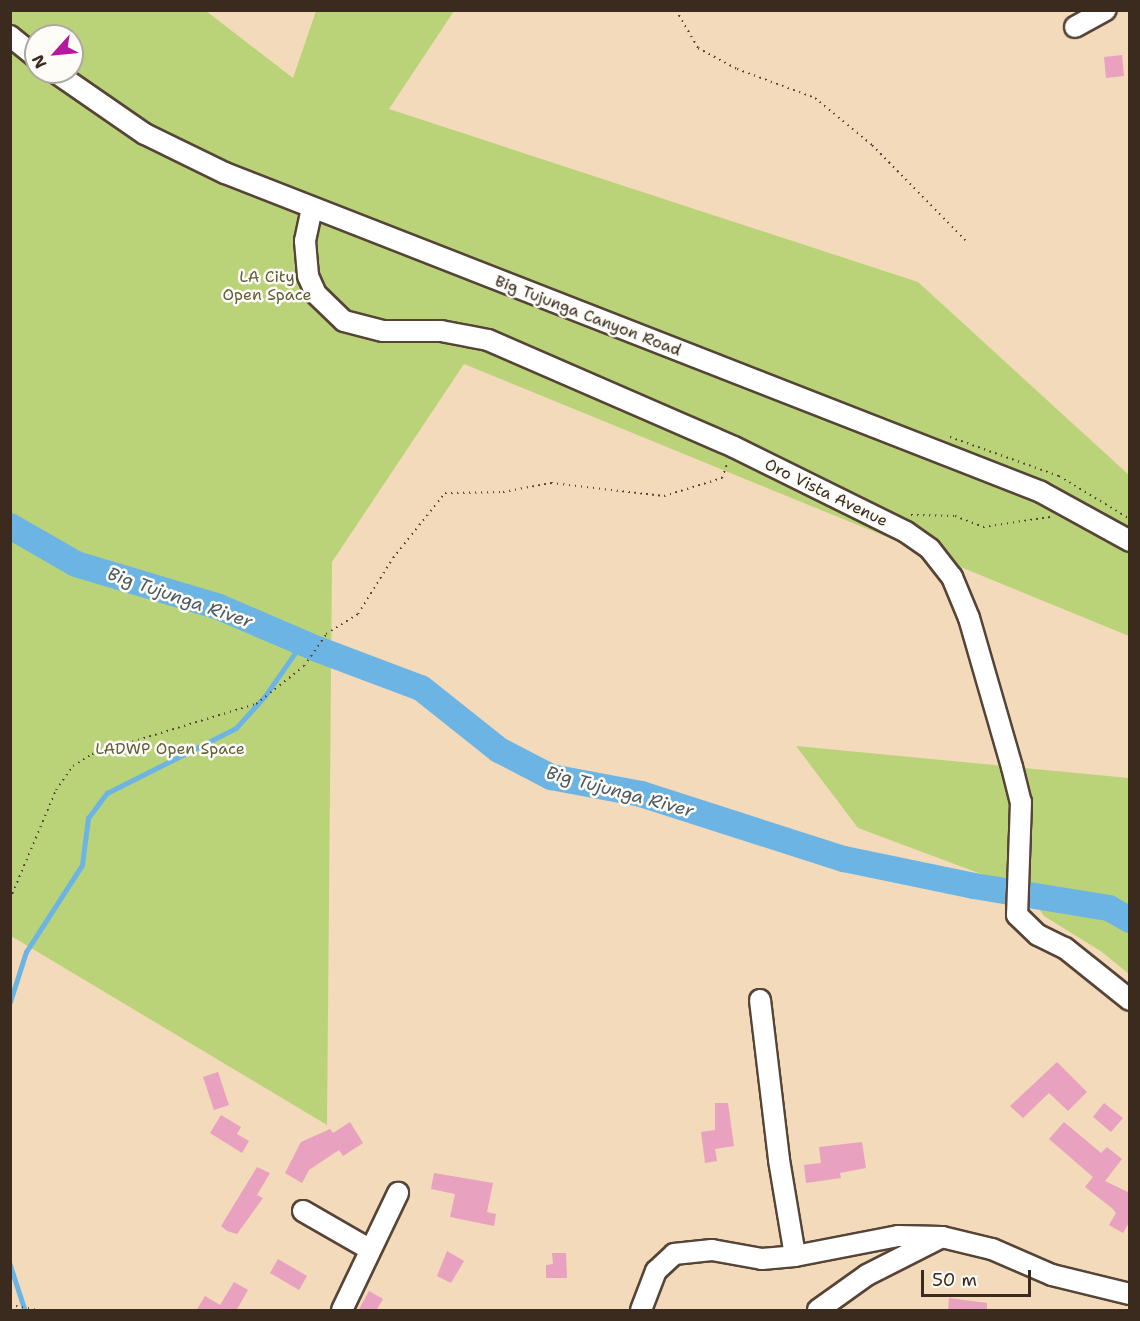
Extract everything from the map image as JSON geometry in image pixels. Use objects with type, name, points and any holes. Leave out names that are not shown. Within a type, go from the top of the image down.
[{"type":"street","points":[[1075,27],[1106,10]]},
{"type":"street","points":[[10,36],[24,47]]},
{"type":"street","name":"Big Tujunga Canyon Road","points":[[72,84],[145,134],[312,208],[1041,492],[1130,542]]},
{"type":"street","name":"Oro Vista Avenue","points":[[312,208],[305,241],[308,276],[316,294],[344,321],[383,331],[441,331],[488,340],[734,447],[919,539],[943,562],[969,618],[1021,802],[1017,854],[1017,915],[1038,935],[1073,954],[1130,1000]]},
{"type":"street","points":[[760,1000],[777,1149],[795,1256]]},
{"type":"street","points":[[342,1311],[369,1249],[398,1193]]},
{"type":"street","points":[[303,1211],[369,1249]]},
{"type":"street","points":[[640,1311],[656,1271],[674,1254],[712,1250],[762,1259],[795,1256],[898,1236],[942,1237],[992,1249],[1052,1275],[1130,1294]]},
{"type":"street","points":[[818,1311],[867,1275],[942,1237]]},
{"type":"path","points":[[676,10],[698,48],[737,69],[815,98],[872,145],[967,242]]},
{"type":"path","points":[[10,899],[23,876],[56,790],[73,766],[92,754],[256,704],[304,666],[326,634],[358,614],[393,558],[445,493],[503,492],[551,483],[664,496],[722,478],[734,447]]},
{"type":"path","points":[[887,523],[904,515],[955,516],[982,527],[1079,512]]},
{"type":"path","points":[[10,1305],[37,1311]]},
{"type":"green space","name":"LA City Open Space","points":[[11,11],[206,11],[293,78],[316,11],[454,11],[389,109],[918,282],[1129,475],[1129,636],[464,364],[332,562],[327,1125],[11,936]]},
{"type":"green space","points":[[796,746],[1129,778],[1129,974],[1102,952],[1044,916],[1029,895],[1027,882],[1008,884],[858,828]]},
{"type":"building","points":[[1122,55],[1124,76],[1106,78],[1104,57]]},
{"type":"building","points":[[1057,1062],[1087,1092],[1068,1111],[1049,1093],[1023,1118],[1010,1106]]},
{"type":"building","points":[[218,1072],[229,1105],[214,1110],[203,1077]]},
{"type":"building","points":[[715,1103],[728,1103],[734,1146],[715,1149],[717,1161],[705,1163],[701,1132],[715,1130]]},
{"type":"building","points":[[1104,1103],[1123,1118],[1111,1132],[1093,1117]]},
{"type":"building","points":[[221,1115],[241,1127],[237,1134],[249,1141],[242,1153],[210,1133]]},
{"type":"building","points":[[350,1122],[363,1143],[343,1156],[339,1150],[309,1170],[302,1183],[285,1173],[301,1142],[330,1129],[333,1133]]},
{"type":"building","points":[[1064,1122],[1101,1153],[1107,1147],[1122,1159],[1105,1181],[1130,1193],[1130,1221],[1123,1233],[1109,1225],[1116,1213],[1113,1209],[1085,1187],[1093,1177],[1049,1139]]},
{"type":"building","points":[[862,1142],[866,1168],[840,1173],[841,1178],[806,1183],[804,1165],[821,1163],[819,1147]]},
{"type":"building","points":[[257,1167],[270,1173],[257,1195],[263,1198],[237,1234],[227,1231],[221,1226]]},
{"type":"building","points":[[434,1173],[493,1183],[487,1212],[496,1214],[494,1226],[450,1217],[455,1194],[431,1189]]},
{"type":"building","points":[[447,1251],[464,1261],[451,1283],[437,1276]]},
{"type":"building","points":[[552,1253],[566,1253],[567,1278],[546,1278],[546,1265],[553,1264]]},
{"type":"building","points":[[278,1259],[307,1276],[299,1290],[270,1273]]},
{"type":"building","points":[[234,1282],[248,1290],[236,1311],[196,1311],[205,1296],[220,1305]]},
{"type":"building","points":[[369,1291],[383,1299],[376,1311],[358,1311]]},
{"type":"building","points":[[949,1298],[987,1303],[987,1311],[948,1310]]},
{"type":"waterway","name":"Big Tujunga River","points":[[10,526],[76,564],[219,607],[317,649],[421,688],[499,750],[551,777],[641,794],[844,859],[974,886],[1109,908],[1130,920]]},
{"type":"waterway","points":[[10,1002],[26,952],[82,865],[88,818],[107,793],[236,728],[265,696],[302,643]]},
{"type":"waterway","points":[[10,1264],[25,1310]]},
{"type":"park label","name":"LADWP Open Space","points":[[170,749]]}]
